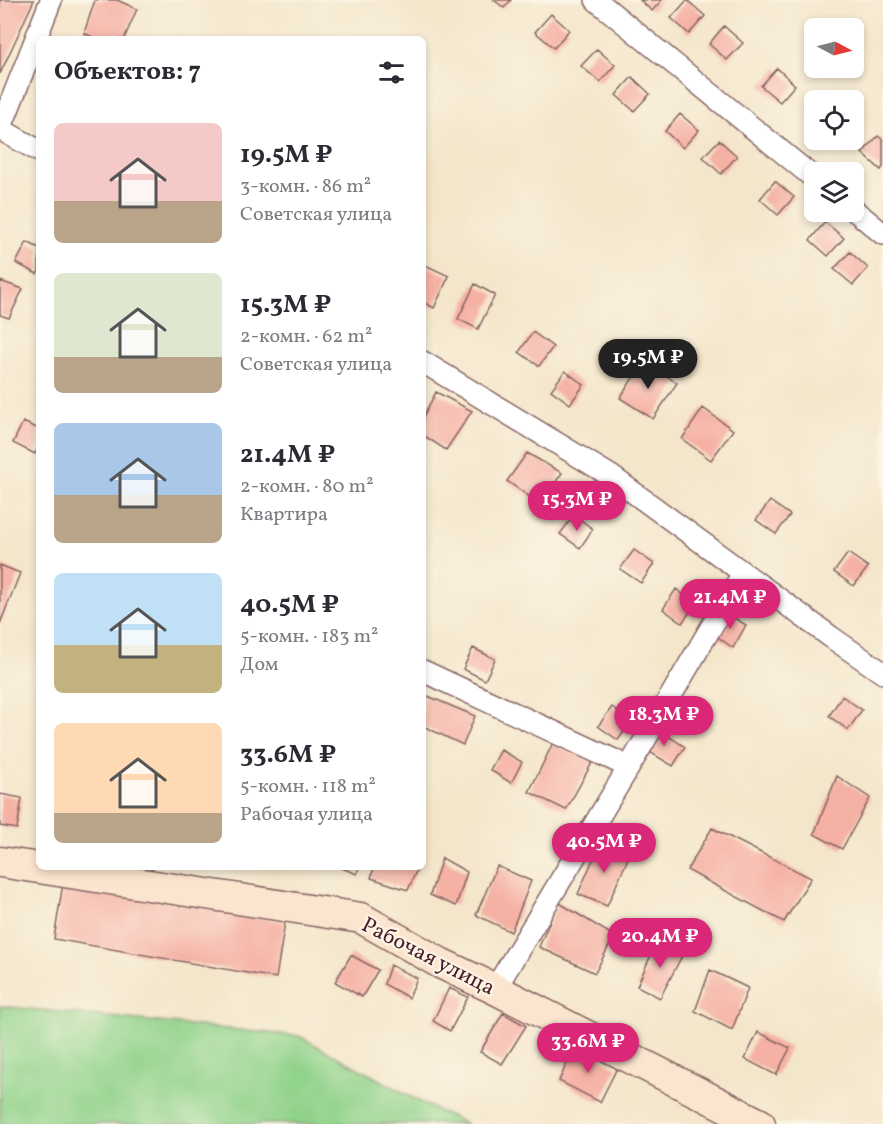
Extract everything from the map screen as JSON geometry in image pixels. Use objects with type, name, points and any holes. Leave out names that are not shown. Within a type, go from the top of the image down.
[{"type":"main road","name":"Рабочая улица","points":[[0,862],[36,868]]},
{"type":"main road","name":"Рабочая улица","points":[[52,870],[361,918],[440,963],[760,1124]]},
{"type":"street","points":[[37,36],[51,0]]},
{"type":"street","points":[[596,0],[804,170]]},
{"type":"street","points":[[36,38],[0,130],[36,149]]},
{"type":"street","points":[[864,218],[883,234]]},
{"type":"street","points":[[426,364],[611,476],[883,673]]},
{"type":"street","points":[[495,989],[743,573]]},
{"type":"street","points":[[426,672],[629,767]]},
{"type":"green space","points":[[0,1006],[299,1036],[428,1106],[467,1124],[0,1124]]},
{"type":"building","points":[[0,0],[34,0],[0,74]]},
{"type":"building","points":[[95,0],[117,0],[137,9],[125,36],[90,36],[84,33]]},
{"type":"building","points":[[494,0],[511,0],[504,8]]},
{"type":"building","points":[[640,0],[662,0],[652,11]]},
{"type":"building","points":[[687,0],[705,16],[689,34],[671,18]]},
{"type":"building","points":[[551,14],[569,30],[554,48],[535,32]]},
{"type":"building","points":[[724,26],[743,43],[727,60],[709,44]]},
{"type":"building","points":[[597,49],[615,65],[600,82],[581,66]]},
{"type":"building","points":[[777,68],[795,85],[780,102],[761,86]]},
{"type":"building","points":[[632,77],[650,94],[634,111],[616,95]]},
{"type":"building","points":[[680,114],[699,130],[683,148],[665,131]]},
{"type":"building","points":[[878,136],[883,140],[881,170],[862,153]]},
{"type":"building","points":[[719,140],[737,156],[721,174],[703,157]]},
{"type":"building","points":[[775,181],[794,197],[778,215],[760,199]]},
{"type":"building","points":[[825,222],[844,238],[828,256],[810,240]]},
{"type":"building","points":[[27,242],[36,246],[36,273],[16,263]]},
{"type":"building","points":[[850,252],[868,268],[853,285],[834,269]]},
{"type":"building","points":[[426,265],[449,276],[434,308],[426,304]]},
{"type":"building","points":[[0,281],[23,289],[9,318],[0,315]]},
{"type":"building","points":[[475,284],[495,295],[478,329],[458,319]]},
{"type":"building","points":[[533,332],[553,347],[539,366],[519,352]]},
{"type":"building","points":[[644,361],[677,383],[653,419],[620,398]]},
{"type":"building","points":[[565,371],[584,385],[570,404],[551,390]]},
{"type":"building","points":[[436,392],[472,411],[446,450],[426,437],[426,411]]},
{"type":"building","points":[[703,408],[733,430],[711,460],[682,439]]},
{"type":"building","points":[[23,422],[36,428],[35,454],[13,443]]},
{"type":"building","points":[[527,453],[562,473],[540,504],[507,481]]},
{"type":"building","points":[[770,501],[790,515],[776,534],[756,520]]},
{"type":"building","points":[[574,515],[593,529],[580,548],[560,534]]},
{"type":"building","points":[[634,550],[654,564],[641,583],[620,569]]},
{"type":"building","points":[[848,553],[868,567],[854,586],[834,572]]},
{"type":"building","points":[[0,565],[20,573],[0,624]]},
{"type":"building","points":[[676,589],[696,604],[682,623],[663,609]]},
{"type":"building","points":[[726,613],[746,625],[733,648],[715,635]]},
{"type":"building","points":[[473,648],[495,659],[485,680],[463,669]]},
{"type":"building","points":[[426,695],[475,716],[463,745],[426,727]]},
{"type":"building","points":[[842,696],[862,710],[848,730],[829,716]]},
{"type":"building","points":[[612,707],[632,721],[618,740],[598,726]]},
{"type":"building","points":[[655,727],[685,747],[673,766],[643,748]]},
{"type":"building","points":[[554,741],[593,761],[566,810],[529,792]]},
{"type":"building","points":[[501,750],[522,762],[511,783],[490,770]]},
{"type":"building","points":[[837,776],[870,798],[842,849],[814,834]]},
{"type":"building","points":[[0,794],[22,798],[17,829],[0,826]]},
{"type":"building","points":[[712,828],[811,878],[784,922],[687,870]]},
{"type":"building","points":[[601,841],[630,854],[607,906],[578,894]]},
{"type":"building","points":[[442,858],[467,872],[456,906],[430,895]]},
{"type":"building","points":[[497,866],[531,881],[511,932],[476,915]]},
{"type":"building","points":[[347,870],[358,870],[357,874]]},
{"type":"building","points":[[373,870],[417,870],[408,890],[371,878]]},
{"type":"building","points":[[63,883],[285,922],[276,978],[54,939]]},
{"type":"building","points":[[558,902],[614,936],[595,973],[539,947]]},
{"type":"building","points":[[657,942],[684,952],[660,998],[637,986]]},
{"type":"building","points":[[351,955],[378,970],[362,997],[335,982]]},
{"type":"building","points":[[390,965],[417,978],[409,998],[384,984]]},
{"type":"building","points":[[710,970],[748,988],[732,1030],[695,1011]]},
{"type":"building","points":[[449,988],[468,997],[450,1031],[433,1021]]},
{"type":"building","points":[[503,1013],[526,1026],[502,1064],[480,1052]]},
{"type":"building","points":[[758,1032],[790,1048],[776,1075],[745,1059]]},
{"type":"building","points":[[575,1045],[617,1068],[600,1102],[559,1081]]}]
